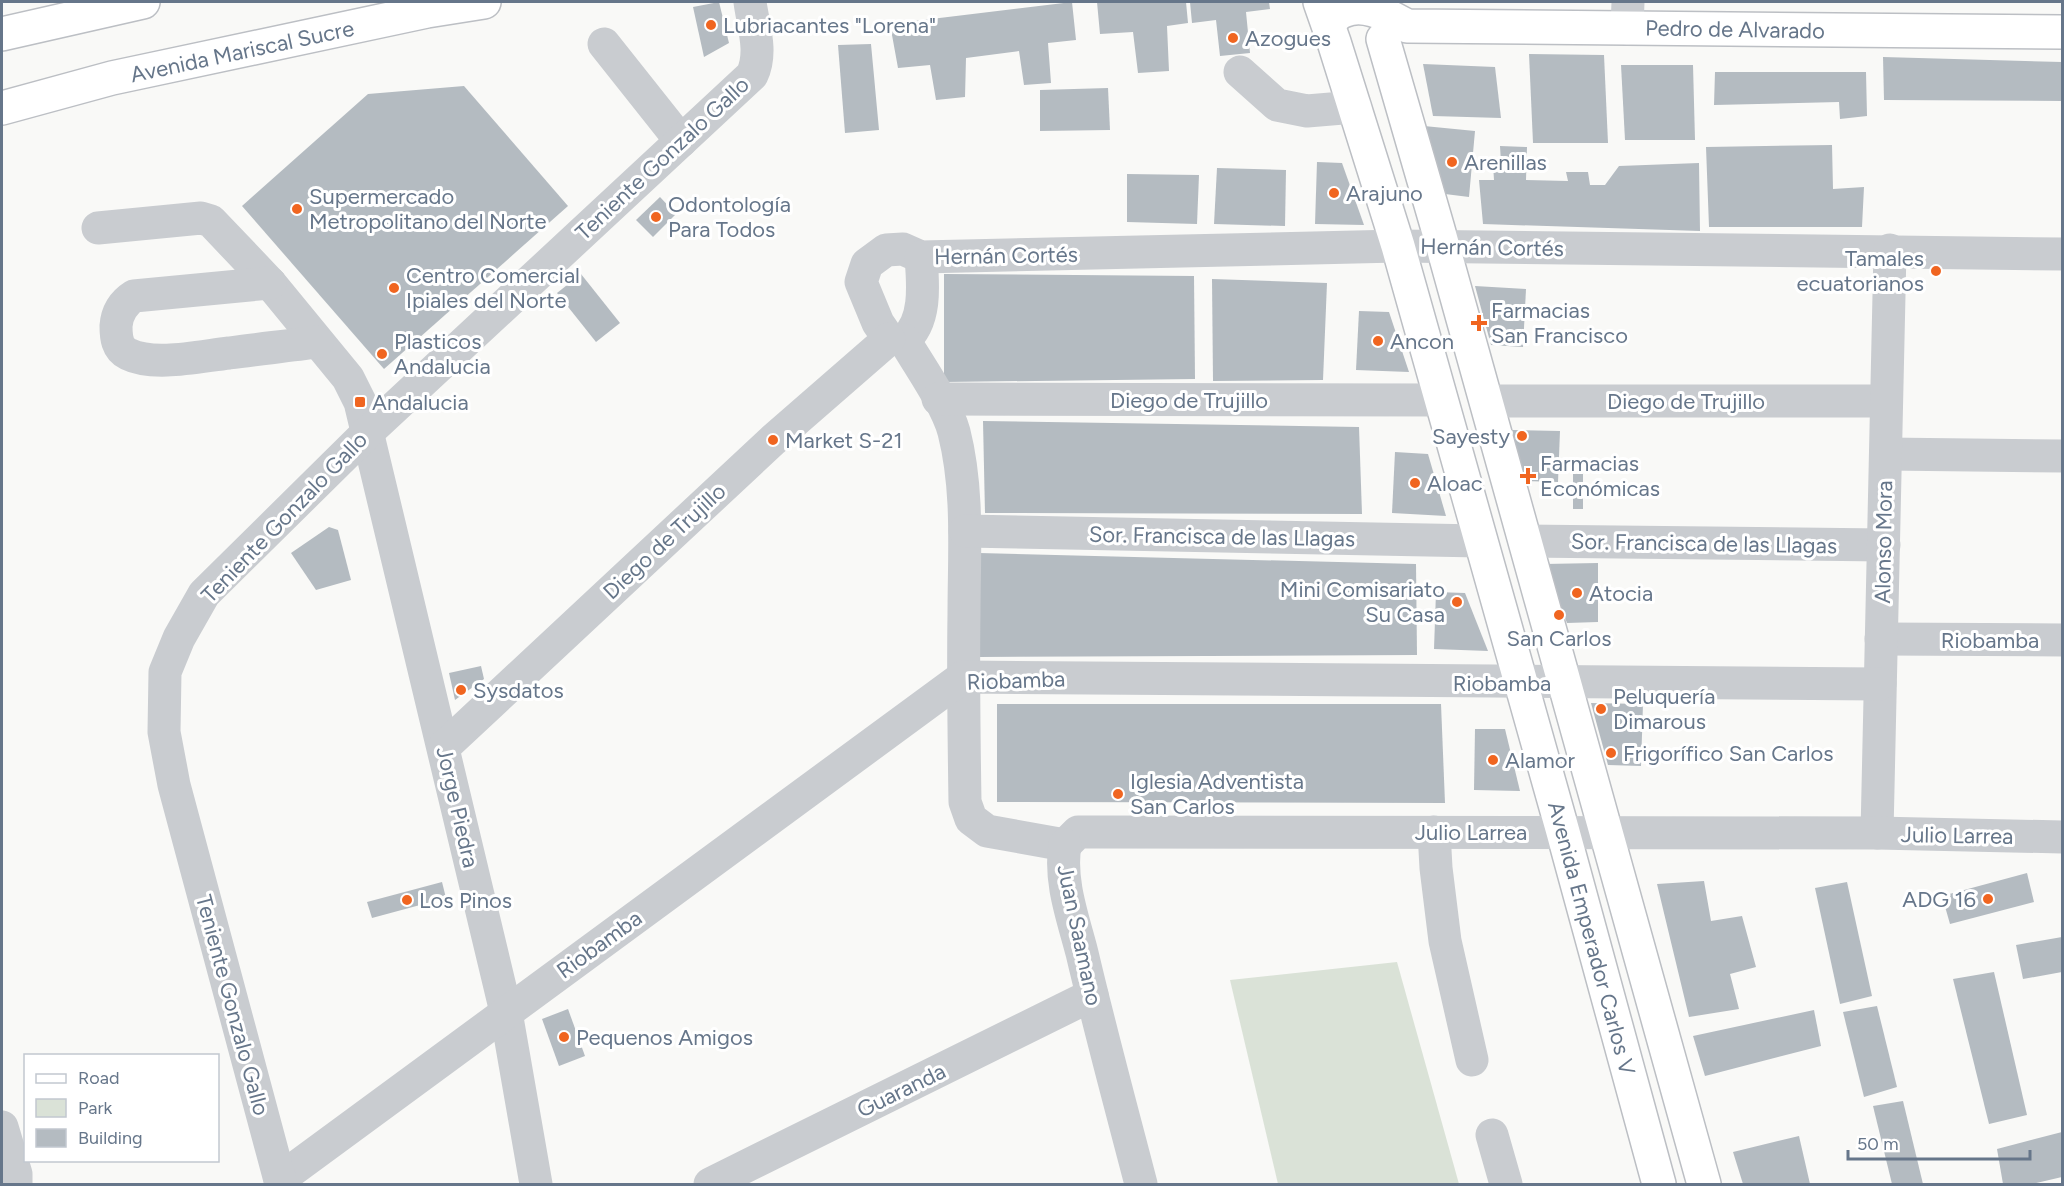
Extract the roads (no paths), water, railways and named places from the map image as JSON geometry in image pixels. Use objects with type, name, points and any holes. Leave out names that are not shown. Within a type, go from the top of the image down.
[{"type":"main road","points":[[2,34],[99,8],[143,2]]},
{"type":"main road","name":"Avenida Mariscal Sucre","points":[[2,108],[112,78],[427,11],[484,2]]},
{"type":"main road","name":"Pedro de Alvarado","points":[[1327,22],[1343,10],[1361,7],[1379,12],[1395,33],[1627,15],[2062,32]]},
{"type":"main road","name":"Avenida Emperador Carlos V","points":[[1327,22],[1398,246],[1563,832],[1659,1185]]},
{"type":"main road","name":"Avenida Emperador Carlos V","points":[[1395,33],[1442,246],[1704,1185]]},
{"type":"street","name":"Teniente Gonzalo Gallo","points":[[280,1182],[174,785],[164,732],[165,672],[179,638],[204,594],[367,433],[752,75],[757,55],[750,2]]},
{"type":"street","points":[[604,44],[681,141]]},
{"type":"street","points":[[1240,72],[1277,105],[1307,111],[1355,107]]},
{"type":"street","name":"Jorge Piedra","points":[[98,228],[201,218],[211,221],[270,283],[348,378],[360,402],[506,1012],[536,1185]]},
{"type":"street","name":"Hernán Cortés","points":[[921,257],[1398,246],[1890,250],[2062,254]]},
{"type":"street","points":[[903,249],[921,257],[923,284],[918,322],[913,333],[896,339],[878,323],[861,282],[867,264],[886,250],[903,249]]},
{"type":"street","name":"Alonso Mora","points":[[1877,833],[1890,250]]},
{"type":"street","points":[[270,283],[134,296],[125,301],[117,317],[116,335],[119,346],[126,353],[152,360],[317,342]]},
{"type":"street","name":"Diego de Trujillo","points":[[444,747],[773,440],[896,339]]},
{"type":"street","name":"Juan Saamano","points":[[896,339],[938,399],[953,430],[961,467],[965,531],[963,677],[965,802],[971,819],[987,831],[1065,845],[1062,862],[1065,884],[1141,1185]]},
{"type":"street","name":"Diego de Trujillo","points":[[938,399],[1440,400]]},
{"type":"street","name":"Diego de Trujillo","points":[[1486,401],[1886,401]]},
{"type":"street","points":[[1886,453],[2062,456]]},
{"type":"street","name":"Sor. Francisca de las Llagas","points":[[965,531],[1480,541]]},
{"type":"street","name":"Sor. Francisca de las Llagas","points":[[1525,541],[1884,545]]},
{"type":"street","name":"Riobamba","points":[[1881,639],[2062,640]]},
{"type":"street","name":"Riobamba","points":[[280,1182],[506,1012],[963,677],[1880,684]]},
{"type":"street","name":"Julio Larrea","points":[[1065,845],[1078,832],[1877,833],[2062,837]]},
{"type":"street","points":[[1434,832],[1445,941],[1472,1059]]},
{"type":"street","name":"Guaranda","points":[[710,1185],[1092,995]]},
{"type":"street","points":[[2,1127],[11,1177]]},
{"type":"street","points":[[1492,1135],[1506,1185]]},
{"type":"place","name":"Lubriacantes \"Lorena\"","points":[[711,25]]},
{"type":"place","name":"Azogues","points":[[1233,38]]},
{"type":"place","name":"Arenillas","points":[[1452,162]]},
{"type":"place","name":"Arajuno","points":[[1334,193]]},
{"type":"place","name":"Supermercado Metropolitano del Norte","points":[[297,209]]},
{"type":"place","name":"Odontología Para Todos","points":[[656,217]]},
{"type":"place","name":"Tamales ecuatorianos","points":[[1936,271]]},
{"type":"place","name":"Centro Comercial Ipiales del Norte","points":[[394,288]]},
{"type":"place","name":"Farmacias San Francisco","points":[[1479,323]]},
{"type":"place","name":"Ancon","points":[[1378,341]]},
{"type":"place","name":"Plasticos Andalucia","points":[[382,354]]},
{"type":"place","name":"Andalucia","points":[[360,402]]},
{"type":"place","name":"Sayesty","points":[[1522,436]]},
{"type":"place","name":"Market S-21","points":[[773,440]]},
{"type":"place","name":"Farmacias Económicas","points":[[1528,476]]},
{"type":"place","name":"Aloac","points":[[1415,483]]},
{"type":"place","name":"Atocia","points":[[1577,593]]},
{"type":"place","name":"Mini Comisariato Su Casa","points":[[1457,602]]},
{"type":"place","name":"San Carlos","points":[[1559,615]]},
{"type":"place","name":"Sysdatos","points":[[461,690]]},
{"type":"place","name":"Peluquería Dimarous","points":[[1601,709]]},
{"type":"place","name":"Frigorífico San Carlos","points":[[1611,753]]},
{"type":"place","name":"Alamor","points":[[1493,760]]},
{"type":"place","name":"Iglesia Adventista San Carlos","points":[[1118,794]]},
{"type":"place","name":"ADG 16","points":[[1988,899]]},
{"type":"place","name":"Los Pinos","points":[[407,900]]},
{"type":"place","name":"Pequenos Amigos","points":[[564,1037]]}]
